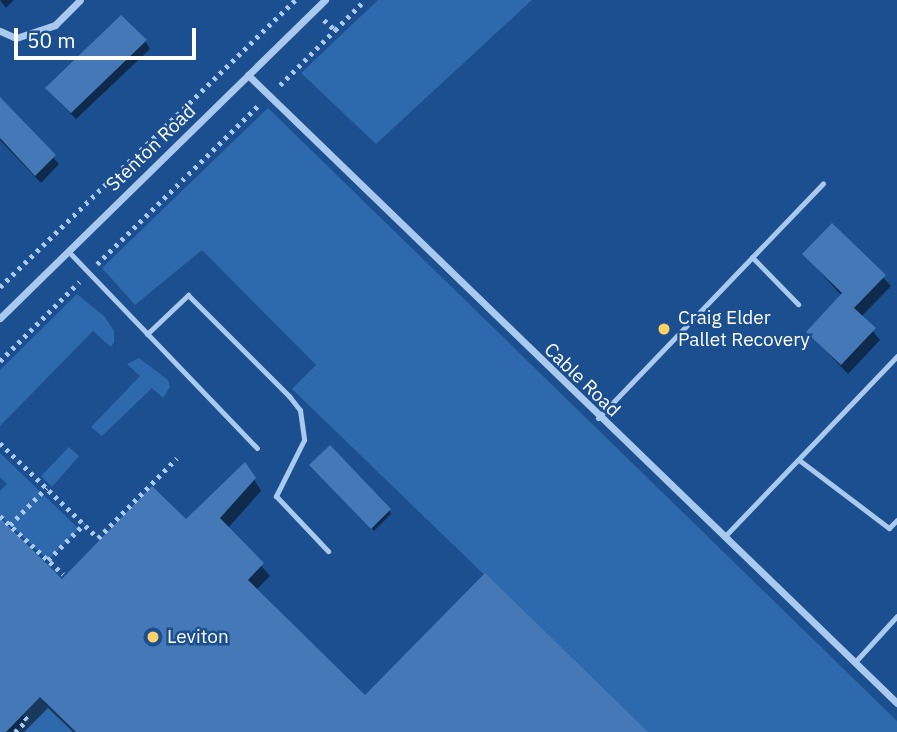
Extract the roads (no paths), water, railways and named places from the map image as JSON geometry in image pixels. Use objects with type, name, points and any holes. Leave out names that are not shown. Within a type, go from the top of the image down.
[{"type":"street","points":[[0,31],[16,38],[55,25],[80,0]]},
{"type":"street","name":"Stenton Road","points":[[0,318],[325,0]]},
{"type":"street","name":"Cable Road","points":[[248,75],[598,418],[727,534],[897,703]]},
{"type":"lane","points":[[598,418],[822,183]]},
{"type":"lane","points":[[68,251],[257,448]]},
{"type":"lane","points":[[752,257],[798,304]]},
{"type":"lane","points":[[147,334],[188,295],[289,396],[300,410],[304,440],[276,496],[328,551]]},
{"type":"lane","points":[[727,534],[897,356]]},
{"type":"lane","points":[[799,460],[889,528],[897,520]]},
{"type":"lane","points":[[855,662],[897,616]]},
{"type":"place","name":"Craig Elder Pallet Recovery","points":[[664,329]]},
{"type":"place","name":"Leviton","points":[[153,637]]}]
